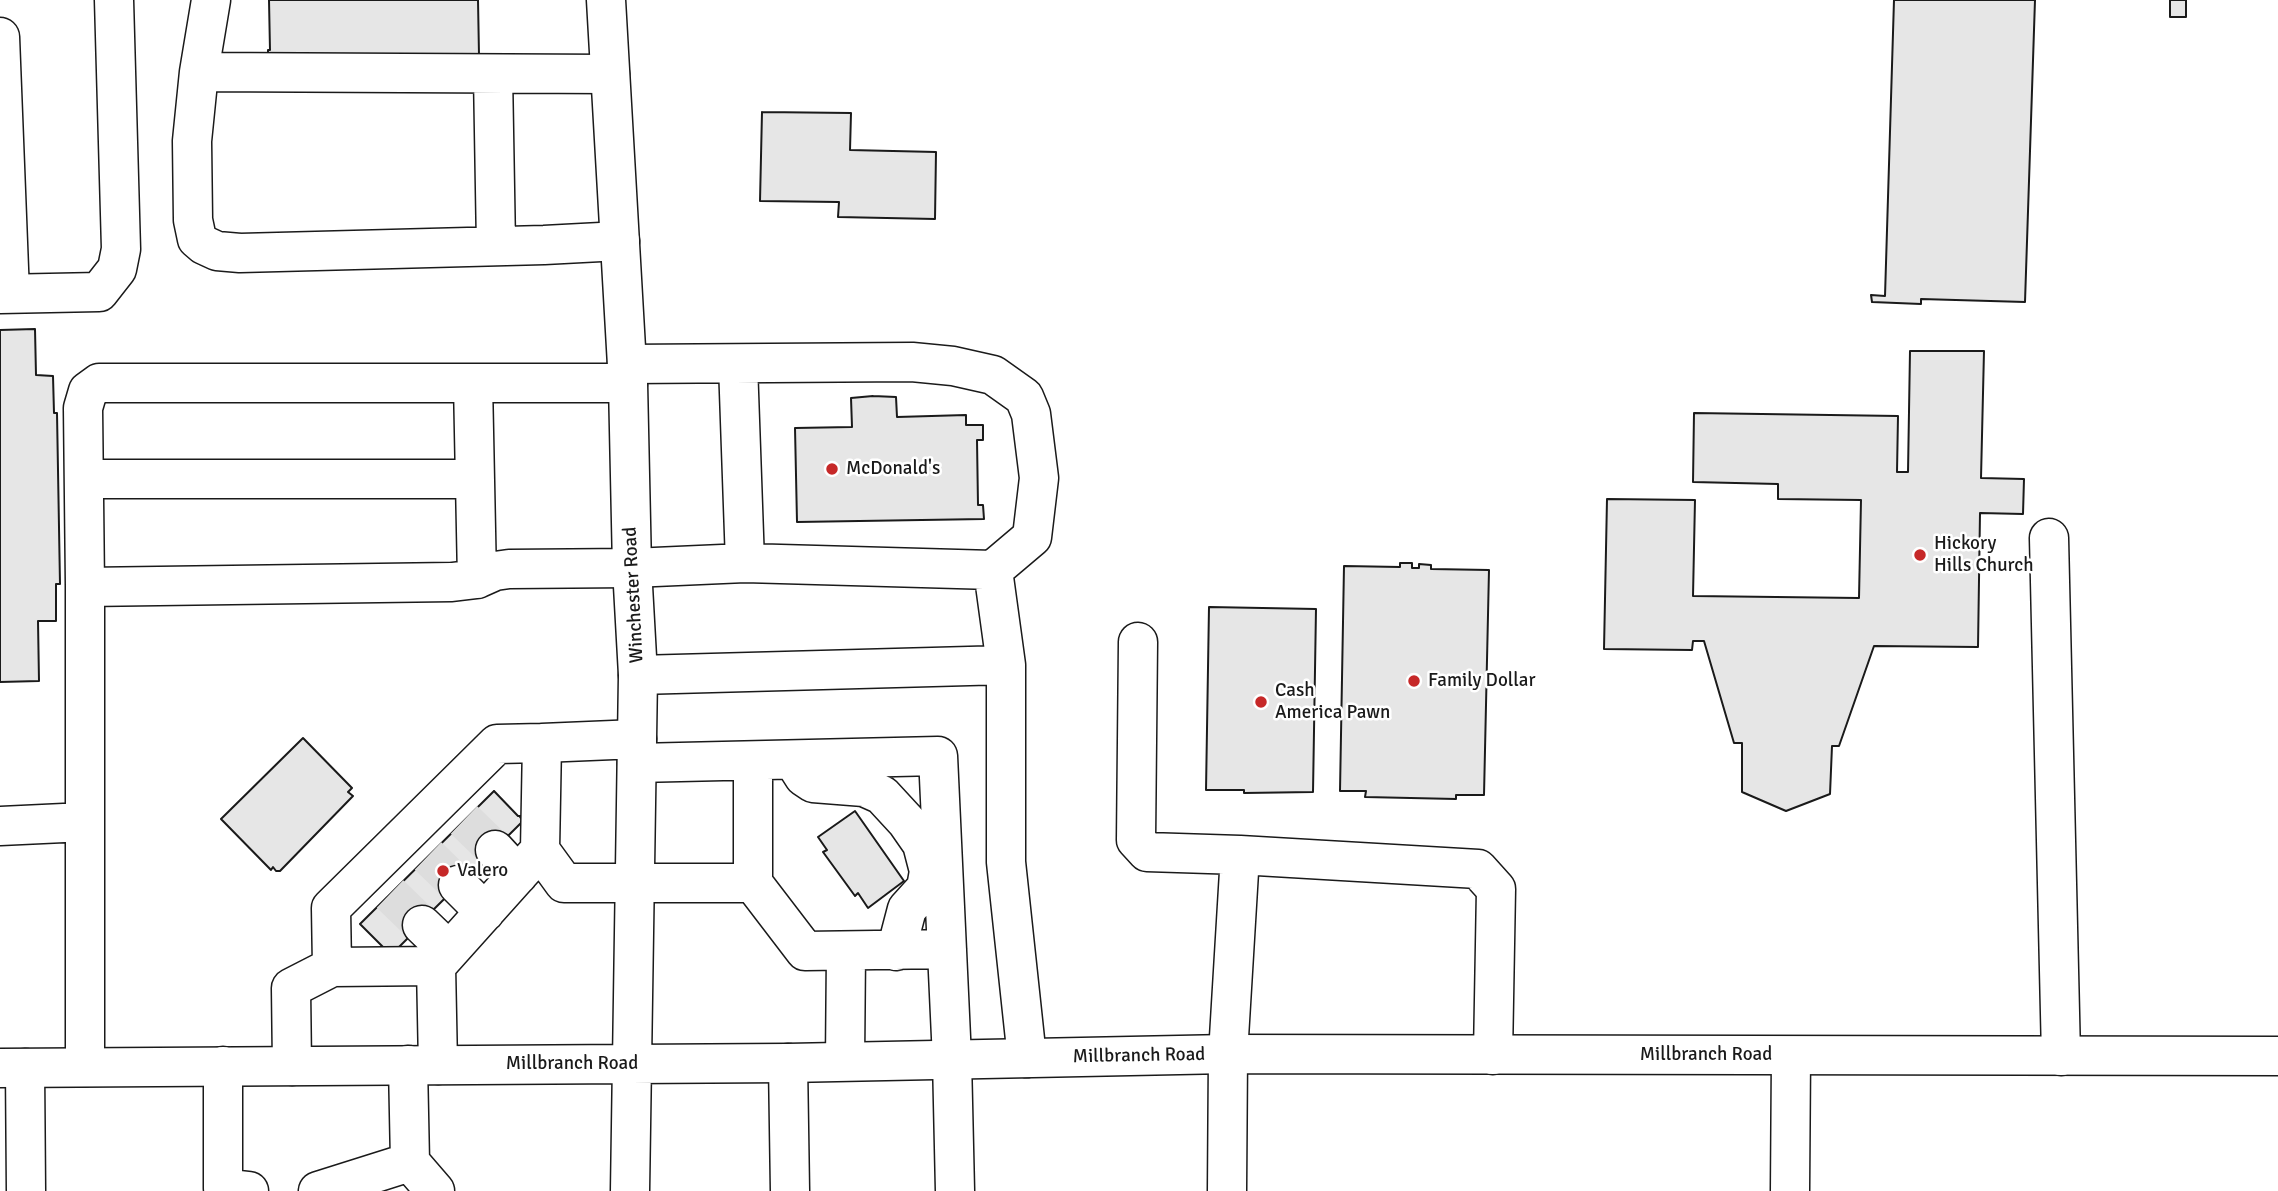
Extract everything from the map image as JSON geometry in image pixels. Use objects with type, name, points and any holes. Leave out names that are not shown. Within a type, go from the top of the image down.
[{"type":"main road","points":[[0,37],[5,294],[99,292],[117,269],[121,249],[114,0]]},
{"type":"main road","points":[[211,0],[199,72],[192,141],[193,220],[197,239],[204,245],[229,253],[620,241]]},
{"type":"main road","name":"Winchester Road","points":[[606,0],[627,374],[638,675],[629,1191]]},
{"type":"main road","points":[[199,72],[610,74]]},
{"type":"main road","points":[[493,74],[496,246]]},
{"type":"main road","points":[[85,587],[452,582],[477,579],[495,571],[509,569],[632,568],[745,563],[993,570],[1032,537],[1039,478],[1031,414],[1024,397],[993,374],[912,362],[738,364],[473,383],[99,383],[88,391],[83,408],[85,1067]]},
{"type":"main road","points":[[738,364],[745,563]]},
{"type":"main road","points":[[473,383],[477,579]]},
{"type":"main road","points":[[84,479],[475,479]]},
{"type":"main road","points":[[2049,538],[2061,1056]]},
{"type":"main road","points":[[993,570],[1006,665],[1006,862],[1027,1058]]},
{"type":"main road","points":[[1138,642],[1136,840],[1147,852],[1478,869],[1496,889],[1493,1055]]},
{"type":"main road","points":[[638,675],[1006,665]]},
{"type":"main road","points":[[435,1191],[410,1162],[423,1065],[442,958],[471,899],[518,859],[542,743]]},
{"type":"main road","points":[[332,967],[331,908],[379,883],[453,809],[497,744],[542,743],[753,761],[938,757],[952,1059],[955,1191]]},
{"type":"main road","points":[[792,760],[804,777],[813,783],[864,787],[882,795],[906,821],[922,844],[929,871],[926,888],[906,909],[896,951]]},
{"type":"main road","points":[[753,761],[753,883],[804,951],[947,949]]},
{"type":"main road","points":[[0,826],[85,822]]},
{"type":"main road","points":[[1227,1191],[1228,1054],[1240,855]]},
{"type":"main road","points":[[518,859],[564,883],[753,883]]},
{"type":"main road","points":[[422,925],[442,958]]},
{"type":"main road","points":[[845,1061],[846,952]]},
{"type":"main road","points":[[292,1066],[292,988],[332,967],[442,958]]},
{"type":"main road","name":"Millbranch Road","points":[[13,1068],[788,1063],[1228,1054],[2278,1056]]},
{"type":"main road","points":[[1790,1191],[1791,1056]]},
{"type":"main road","points":[[788,1063],[790,1191]]},
{"type":"main road","points":[[223,1066],[223,1188],[249,1191]]},
{"type":"main road","points":[[13,1068],[26,1191]]},
{"type":"main road","points":[[318,1191],[410,1162]]},
{"type":"building","points":[[269,0],[478,0],[479,55],[268,54]]},
{"type":"building","points":[[1894,0],[2035,0],[2025,302],[1921,299],[1921,304],[1872,302],[1871,295],[1885,296]]},
{"type":"building","points":[[2170,0],[2186,0],[2186,17],[2170,17]]},
{"type":"building","points":[[762,112],[851,113],[850,150],[936,152],[935,219],[838,217],[839,202],[760,201]]},
{"type":"building","points":[[35,329],[36,375],[53,376],[54,413],[57,413],[60,584],[56,584],[56,621],[38,621],[39,681],[0,682],[0,330]]},
{"type":"building","name":"Hickory Hills Church","points":[[1910,351],[1984,351],[1981,478],[2024,479],[2023,514],[1980,513],[1978,647],[1874,646],[1839,746],[1832,746],[1830,794],[1786,811],[1742,792],[1742,743],[1734,743],[1704,641],[1693,641],[1692,650],[1604,649],[1607,499],[1695,500],[1693,596],[1859,598],[1861,500],[1778,499],[1778,484],[1693,482],[1694,413],[1898,416],[1897,472],[1908,472]]},
{"type":"building","points":[[896,397],[897,417],[966,415],[966,425],[983,425],[983,440],[977,440],[978,505],[983,505],[984,519],[797,522],[795,428],[852,427],[851,398]]},
{"type":"building","name":"Family Dollar","points":[[1400,563],[1412,563],[1412,568],[1419,568],[1419,564],[1431,565],[1431,569],[1489,570],[1484,795],[1456,795],[1456,799],[1365,797],[1366,791],[1340,791],[1344,566],[1400,567]]},
{"type":"building","name":"Cash America Pawn","points":[[1209,607],[1316,609],[1313,792],[1244,793],[1244,790],[1206,790]]},
{"type":"building","points":[[303,738],[352,788],[348,792],[353,796],[280,871],[273,867],[271,870],[221,819]]},
{"type":"building","name":"Valero","points":[[494,791],[523,821],[390,954],[360,924]]},
{"type":"building","points":[[855,811],[904,881],[868,908],[858,893],[855,896],[823,852],[827,850],[818,837]]},
{"type":"tunnel","points":[[464,820],[495,850]]},
{"type":"tunnel","points":[[428,856],[458,885]]},
{"type":"tunnel","points":[[390,894],[422,925]]},
{"type":"place","name":"McDonald's","points":[[832,469]]},
{"type":"place","name":"Hickory Hills Church","points":[[1920,555]]},
{"type":"place","name":"Family Dollar","points":[[1414,681]]},
{"type":"place","name":"Cash America Pawn","points":[[1261,702]]},
{"type":"place","name":"Valero","points":[[443,871]]}]
